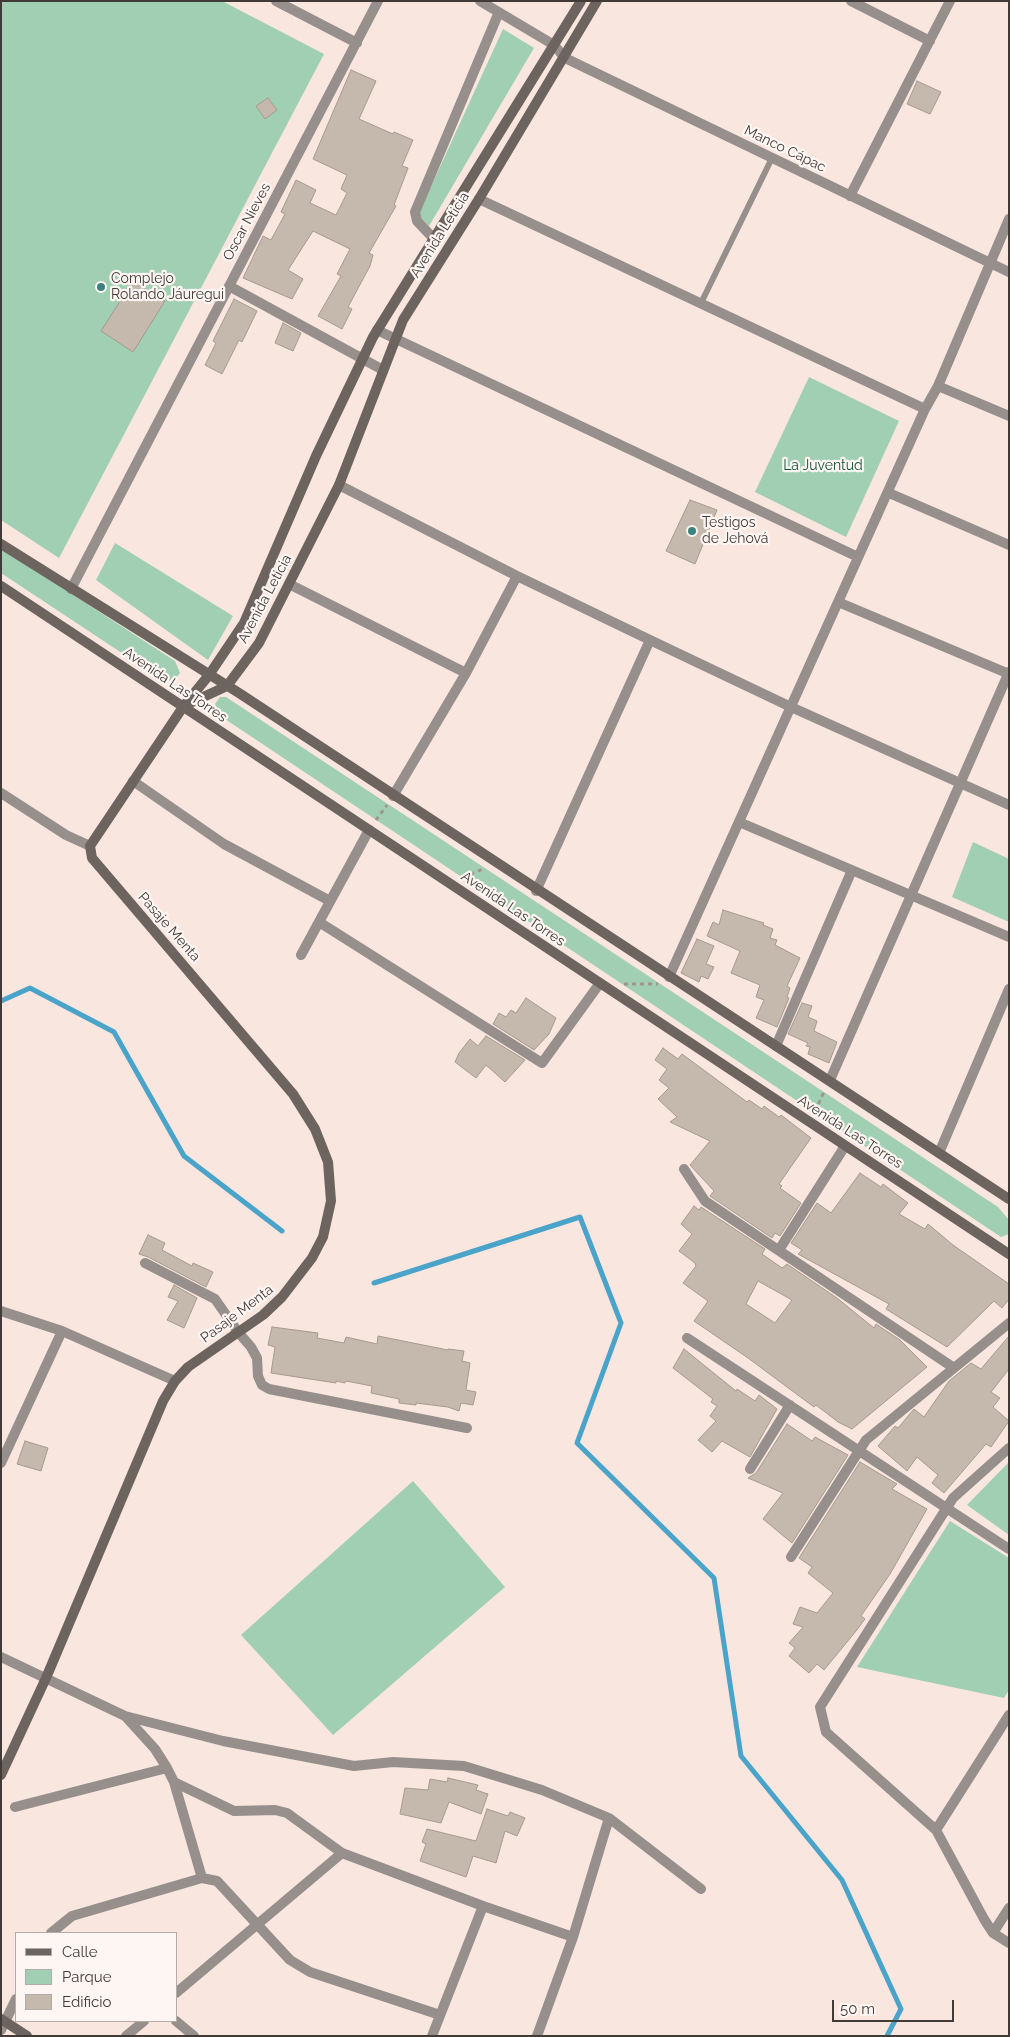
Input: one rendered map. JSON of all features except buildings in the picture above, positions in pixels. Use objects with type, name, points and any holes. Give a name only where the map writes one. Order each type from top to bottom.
[{"type":"street","points":[[276,1],[357,42]]},
{"type":"street","name":"Oscar Nieves","points":[[71,589],[378,1]]},
{"type":"street","name":"Manco Cápac","points":[[480,1],[554,45],[565,58],[988,264],[1009,272]]},
{"type":"street","name":"Avenida Leticia","points":[[183,707],[209,675],[244,622],[316,456],[377,330],[581,1]]},
{"type":"street","name":"Avenida Leticia","points":[[183,707],[227,686],[260,643],[339,485],[403,320],[565,58],[597,1]]},
{"type":"street","points":[[851,1],[930,40]]},
{"type":"street","points":[[850,196],[950,1]]},
{"type":"street","points":[[434,239],[417,221],[415,212],[499,12]]},
{"type":"street","points":[[479,199],[925,409]]},
{"type":"street","points":[[669,977],[858,557],[889,493],[925,409],[938,386],[988,264],[1009,219]]},
{"type":"street","points":[[229,286],[382,370]]},
{"type":"street","points":[[377,330],[858,557]]},
{"type":"street","points":[[938,386],[1009,416]]},
{"type":"street","points":[[339,485],[517,576],[650,640],[791,707],[1009,805]]},
{"type":"street","points":[[889,493],[1009,545]]},
{"type":"street","name":"Avenida Las Torres","points":[[1,544],[227,686],[536,891],[830,1080],[1009,1199]]},
{"type":"street","points":[[393,796],[466,673],[517,576]]},
{"type":"street","points":[[289,584],[466,673]]},
{"type":"street","name":"Avenida Las Torres","points":[[1,586],[1009,1254]]},
{"type":"street","points":[[830,1080],[1008,673],[838,602]]},
{"type":"street","points":[[536,891],[650,640]]},
{"type":"street","points":[[1,793],[66,835],[90,846],[183,707]]},
{"type":"street","points":[[133,781],[224,844],[330,901]]},
{"type":"street","points":[[739,822],[1009,937]]},
{"type":"street","points":[[301,955],[369,830]]},
{"type":"street","name":"Pasaje Menta","points":[[1,1775],[46,1678],[163,1401],[175,1381],[188,1367],[263,1315],[282,1297],[312,1258],[322,1237],[331,1201],[328,1162],[315,1129],[294,1094],[92,858],[90,846]]},
{"type":"street","points":[[776,1046],[852,870]]},
{"type":"street","points":[[319,922],[542,1063],[600,983]]},
{"type":"street","points":[[939,1153],[1009,989]]},
{"type":"street","points":[[779,1250],[845,1146]]},
{"type":"street","points":[[684,1169],[706,1201],[954,1368]]},
{"type":"street","points":[[145,1263],[215,1299],[238,1332],[252,1347],[257,1358],[258,1376],[262,1384],[269,1389],[468,1428]]},
{"type":"street","points":[[1,1311],[62,1331],[175,1381]]},
{"type":"street","points":[[791,1557],[866,1440],[1009,1323]]},
{"type":"street","points":[[1,1463],[62,1331]]},
{"type":"street","points":[[687,1338],[1009,1549]]},
{"type":"street","points":[[750,1468],[790,1405]]},
{"type":"street","points":[[1009,1448],[953,1498],[820,1707],[826,1732],[936,1830],[993,1933],[1009,1943]]},
{"type":"street","points":[[1,1657],[126,1716],[223,1741],[354,1766],[393,1762],[464,1766],[542,1790],[609,1818],[701,1889]]},
{"type":"street","points":[[936,1830],[1009,1715]]},
{"type":"street","points":[[126,1716],[155,1749],[174,1782],[202,1878]]},
{"type":"street","points":[[15,1807],[167,1768]]},
{"type":"street","points":[[174,1782],[234,1811],[275,1810],[287,1813],[342,1853],[483,1906],[573,1937]]},
{"type":"street","points":[[537,2036],[573,1937],[609,1818]]},
{"type":"street","points":[[178,1991],[342,1853]]},
{"type":"street","points":[[52,1932],[72,1916],[202,1878],[217,1881],[290,1960],[310,1972],[440,2015]]},
{"type":"street","points":[[432,2036],[483,1906]]},
{"type":"street","points":[[993,1933],[1009,1908]]},
{"type":"street","points":[[15,2001],[3,2023],[27,2036]]},
{"type":"street","points":[[126,2036],[143,2022]]},
{"type":"street","points":[[177,2022],[194,2036]]},
{"type":"lane","points":[[701,303],[772,158]]},
{"type":"path","points":[[369,830],[393,796]]},
{"type":"path","points":[[449,883],[495,864]]},
{"type":"path","points":[[610,990],[614,984],[655,985],[669,977]]},
{"type":"path","points":[[810,1122],[830,1080]]},
{"type":"green space","name":"Complejo Rolando Jáuregui","points":[[1,1],[222,1],[324,54],[59,558],[1,520]]},
{"type":"green space","points":[[503,29],[534,48],[429,226],[418,215]]},
{"type":"green space","name":"La Juventud","points":[[809,377],[899,421],[846,537],[755,492]]},
{"type":"green space","points":[[115,543],[233,616],[208,660],[96,580]]},
{"type":"green space","points":[[1,548],[175,661],[180,673],[176,678],[169,681],[161,679],[1,573]]},
{"type":"green space","points":[[220,697],[226,697],[998,1207],[1009,1220],[1009,1234],[1001,1237],[219,715],[215,704]]},
{"type":"green space","points":[[973,842],[1009,859],[1009,922],[952,897]]},
{"type":"green space","points":[[1009,1462],[1009,1535],[967,1505]]},
{"type":"green space","points":[[413,1481],[505,1587],[333,1735],[241,1635]]},
{"type":"green space","points":[[950,1521],[1009,1558],[1009,1690],[1004,1698],[857,1667]]},
{"type":"waterway","points":[[1,1001],[30,988],[114,1032],[184,1156],[282,1231]]},
{"type":"waterway","points":[[374,1283],[580,1217],[621,1323],[577,1443],[714,1578],[741,1756],[842,1880],[901,2009],[887,2036]]},
{"type":"place","name":"Complejo Rolando Jáuregui","points":[[101,287]]},
{"type":"place","name":"Testigos de Jehová","points":[[692,531]]}]
